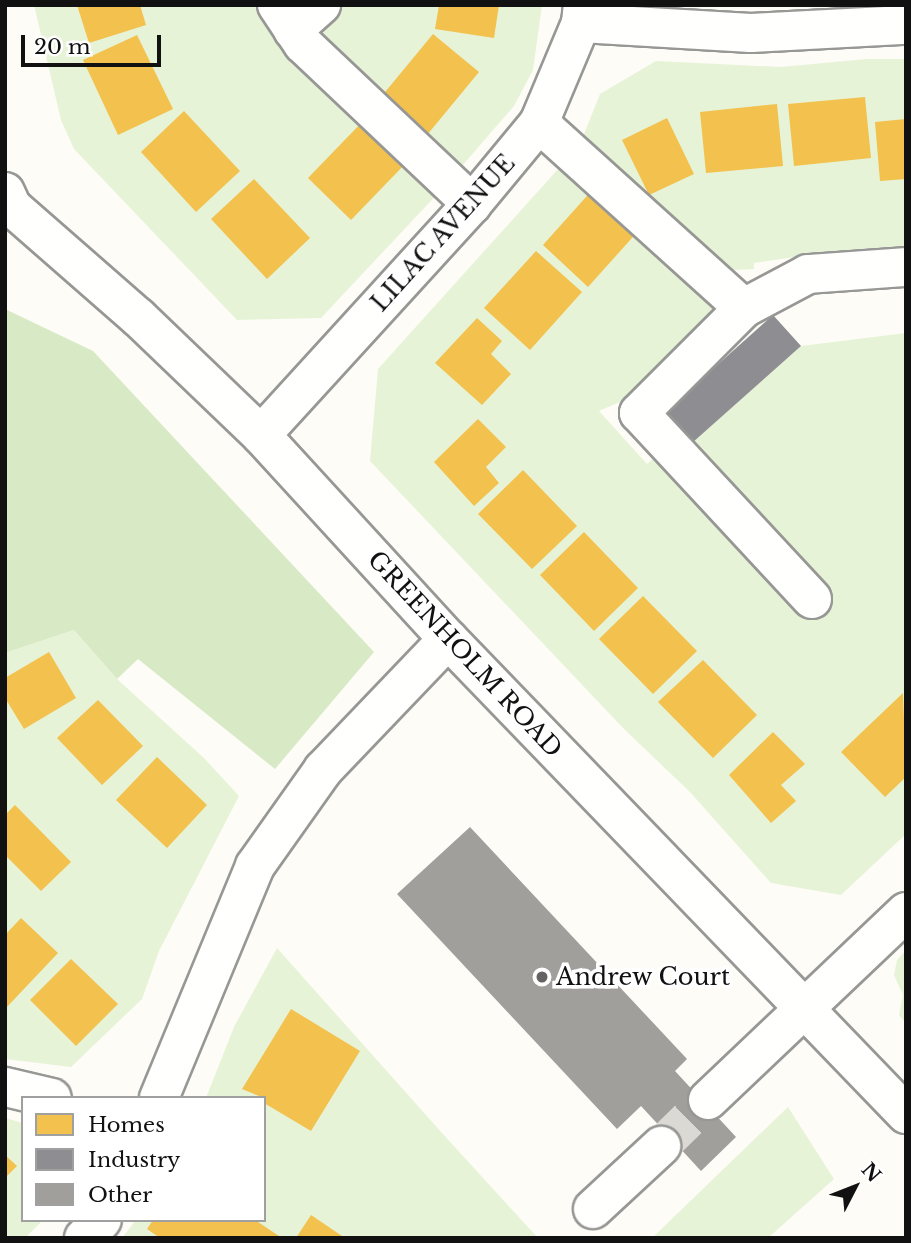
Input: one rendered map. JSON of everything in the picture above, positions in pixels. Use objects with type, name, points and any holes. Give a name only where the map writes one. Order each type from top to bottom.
[{"type":"street","points":[[297,13],[303,44],[472,204]]},
{"type":"street","points":[[582,14],[906,25]]},
{"type":"street","name":"LILAC AVENUE","points":[[261,435],[472,204],[539,123],[582,14]]},
{"type":"street","points":[[539,123],[744,308]]},
{"type":"street","name":"GREENHOLM ROAD","points":[[8,202],[139,318],[261,435],[448,639],[906,1114]]},
{"type":"street","points":[[812,599],[639,413],[744,308],[808,274],[906,267]]},
{"type":"street","points":[[160,1096],[255,866],[323,770],[448,639]]},
{"type":"street","points":[[708,1100],[906,912]]},
{"type":"street","points":[[5,1087],[43,1096]]},
{"type":"street","points":[[593,1209],[661,1146]]},
{"type":"street","points":[[85,1238],[100,1222]]},
{"type":"green space","points":[[34,5],[256,5],[258,13],[268,11],[443,188],[321,318],[237,320],[74,149],[61,120]]},
{"type":"green space","points":[[333,5],[542,5],[533,70],[514,106],[455,174],[312,40]]},
{"type":"green space","points":[[866,59],[906,59],[906,247],[795,257],[754,263],[754,269],[714,271],[580,144],[600,94],[656,61],[781,67]]},
{"type":"green space","points":[[568,158],[724,302],[627,399],[599,411],[647,464],[655,457],[809,617],[832,595],[692,443],[801,346],[906,333],[906,834],[841,895],[771,883],[690,792],[624,729],[370,461],[378,369]]},
{"type":"green space","points":[[5,309],[93,351],[374,652],[275,769],[138,659],[117,679],[74,630],[5,653]]},
{"type":"green space","points":[[74,630],[117,679],[204,758],[239,796],[159,951],[142,999],[71,1067],[5,1059],[5,653]]},
{"type":"green space","points":[[277,948],[538,1238],[122,1238],[134,1222],[266,1222],[266,1096],[207,1096],[234,1027]]},
{"type":"green space","points":[[906,950],[906,1023],[899,1015],[903,995],[894,975],[897,960]]},
{"type":"green space","points":[[788,1107],[834,1179],[768,1238],[652,1238]]},
{"type":"green space","points":[[5,1118],[21,1122],[21,1222],[41,1222],[25,1238],[5,1238]]},
{"type":"building: Homes","points":[[77,5],[140,5],[146,25],[89,43]]},
{"type":"building: Homes","points":[[439,5],[499,5],[494,38],[435,29]]},
{"type":"building: Homes","points":[[433,34],[479,72],[427,135],[381,97]]},
{"type":"building: Homes","points":[[137,35],[173,109],[118,135],[83,60]]},
{"type":"building: Homes","points":[[865,97],[871,158],[794,166],[788,104]]},
{"type":"building: Homes","points":[[777,104],[783,166],[706,173],[700,112]]},
{"type":"building: Homes","points":[[184,111],[240,171],[196,212],[141,152]]},
{"type":"building: Homes","points":[[667,118],[694,174],[649,195],[622,140]]},
{"type":"building: Homes","points":[[365,119],[408,161],[351,220],[308,178]]},
{"type":"building: Homes","points":[[906,119],[906,179],[880,181],[875,122]]},
{"type":"building: Homes","points":[[254,179],[310,238],[267,279],[211,219]]},
{"type":"building: Homes","points":[[594,188],[640,229],[588,287],[543,245]]},
{"type":"building: Homes","points":[[536,251],[582,292],[530,350],[484,308]]},
{"type":"building: Homes","points":[[477,318],[502,341],[491,354],[511,374],[482,405],[435,363]]},
{"type":"building: Homes","points":[[478,419],[506,447],[486,467],[499,483],[474,506],[434,462]]},
{"type":"building: Homes","points":[[523,470],[577,526],[532,569],[478,514]]},
{"type":"building: Homes","points":[[584,532],[638,588],[594,631],[540,575]]},
{"type":"building: Homes","points":[[643,596],[697,651],[653,694],[599,639]]},
{"type":"building: Homes","points":[[49,652],[76,698],[24,729],[5,698],[5,678]]},
{"type":"building: Homes","points":[[703,660],[757,715],[713,758],[658,702]]},
{"type":"building: Homes","points":[[903,693],[906,777],[885,797],[841,752]]},
{"type":"building: Homes","points":[[98,700],[143,746],[102,785],[57,738]]},
{"type":"building: Homes","points":[[773,732],[805,764],[781,785],[796,801],[771,823],[729,775]]},
{"type":"building: Homes","points":[[157,757],[207,805],[167,848],[116,800]]},
{"type":"building: Homes","points":[[15,805],[71,862],[41,891],[5,855],[5,815]]},
{"type":"building: Homes","points":[[21,918],[58,953],[5,1009],[5,935]]},
{"type":"building: Homes","points":[[71,959],[118,1004],[76,1046],[30,1000]]},
{"type":"building: Homes","points":[[291,1009],[360,1051],[311,1131],[266,1104],[266,1096],[242,1089]]},
{"type":"building: Homes","points":[[5,1155],[17,1166],[5,1178]]},
{"type":"building: Homes","points":[[311,1215],[345,1238],[296,1238]]},
{"type":"building: Homes","points":[[152,1222],[258,1222],[282,1238],[160,1238],[147,1229]]},
{"type":"building: Industry","points":[[773,315],[801,346],[692,443],[666,411]]},
{"type":"building: Other","name":"Andrew Court","points":[[470,827],[687,1059],[675,1071],[736,1137],[701,1171],[641,1106],[617,1129],[397,894]]},
{"type":"tunnel","points":[[661,1146],[708,1100]]},
{"type":"place","name":"Andrew Court","points":[[542,977]]}]
